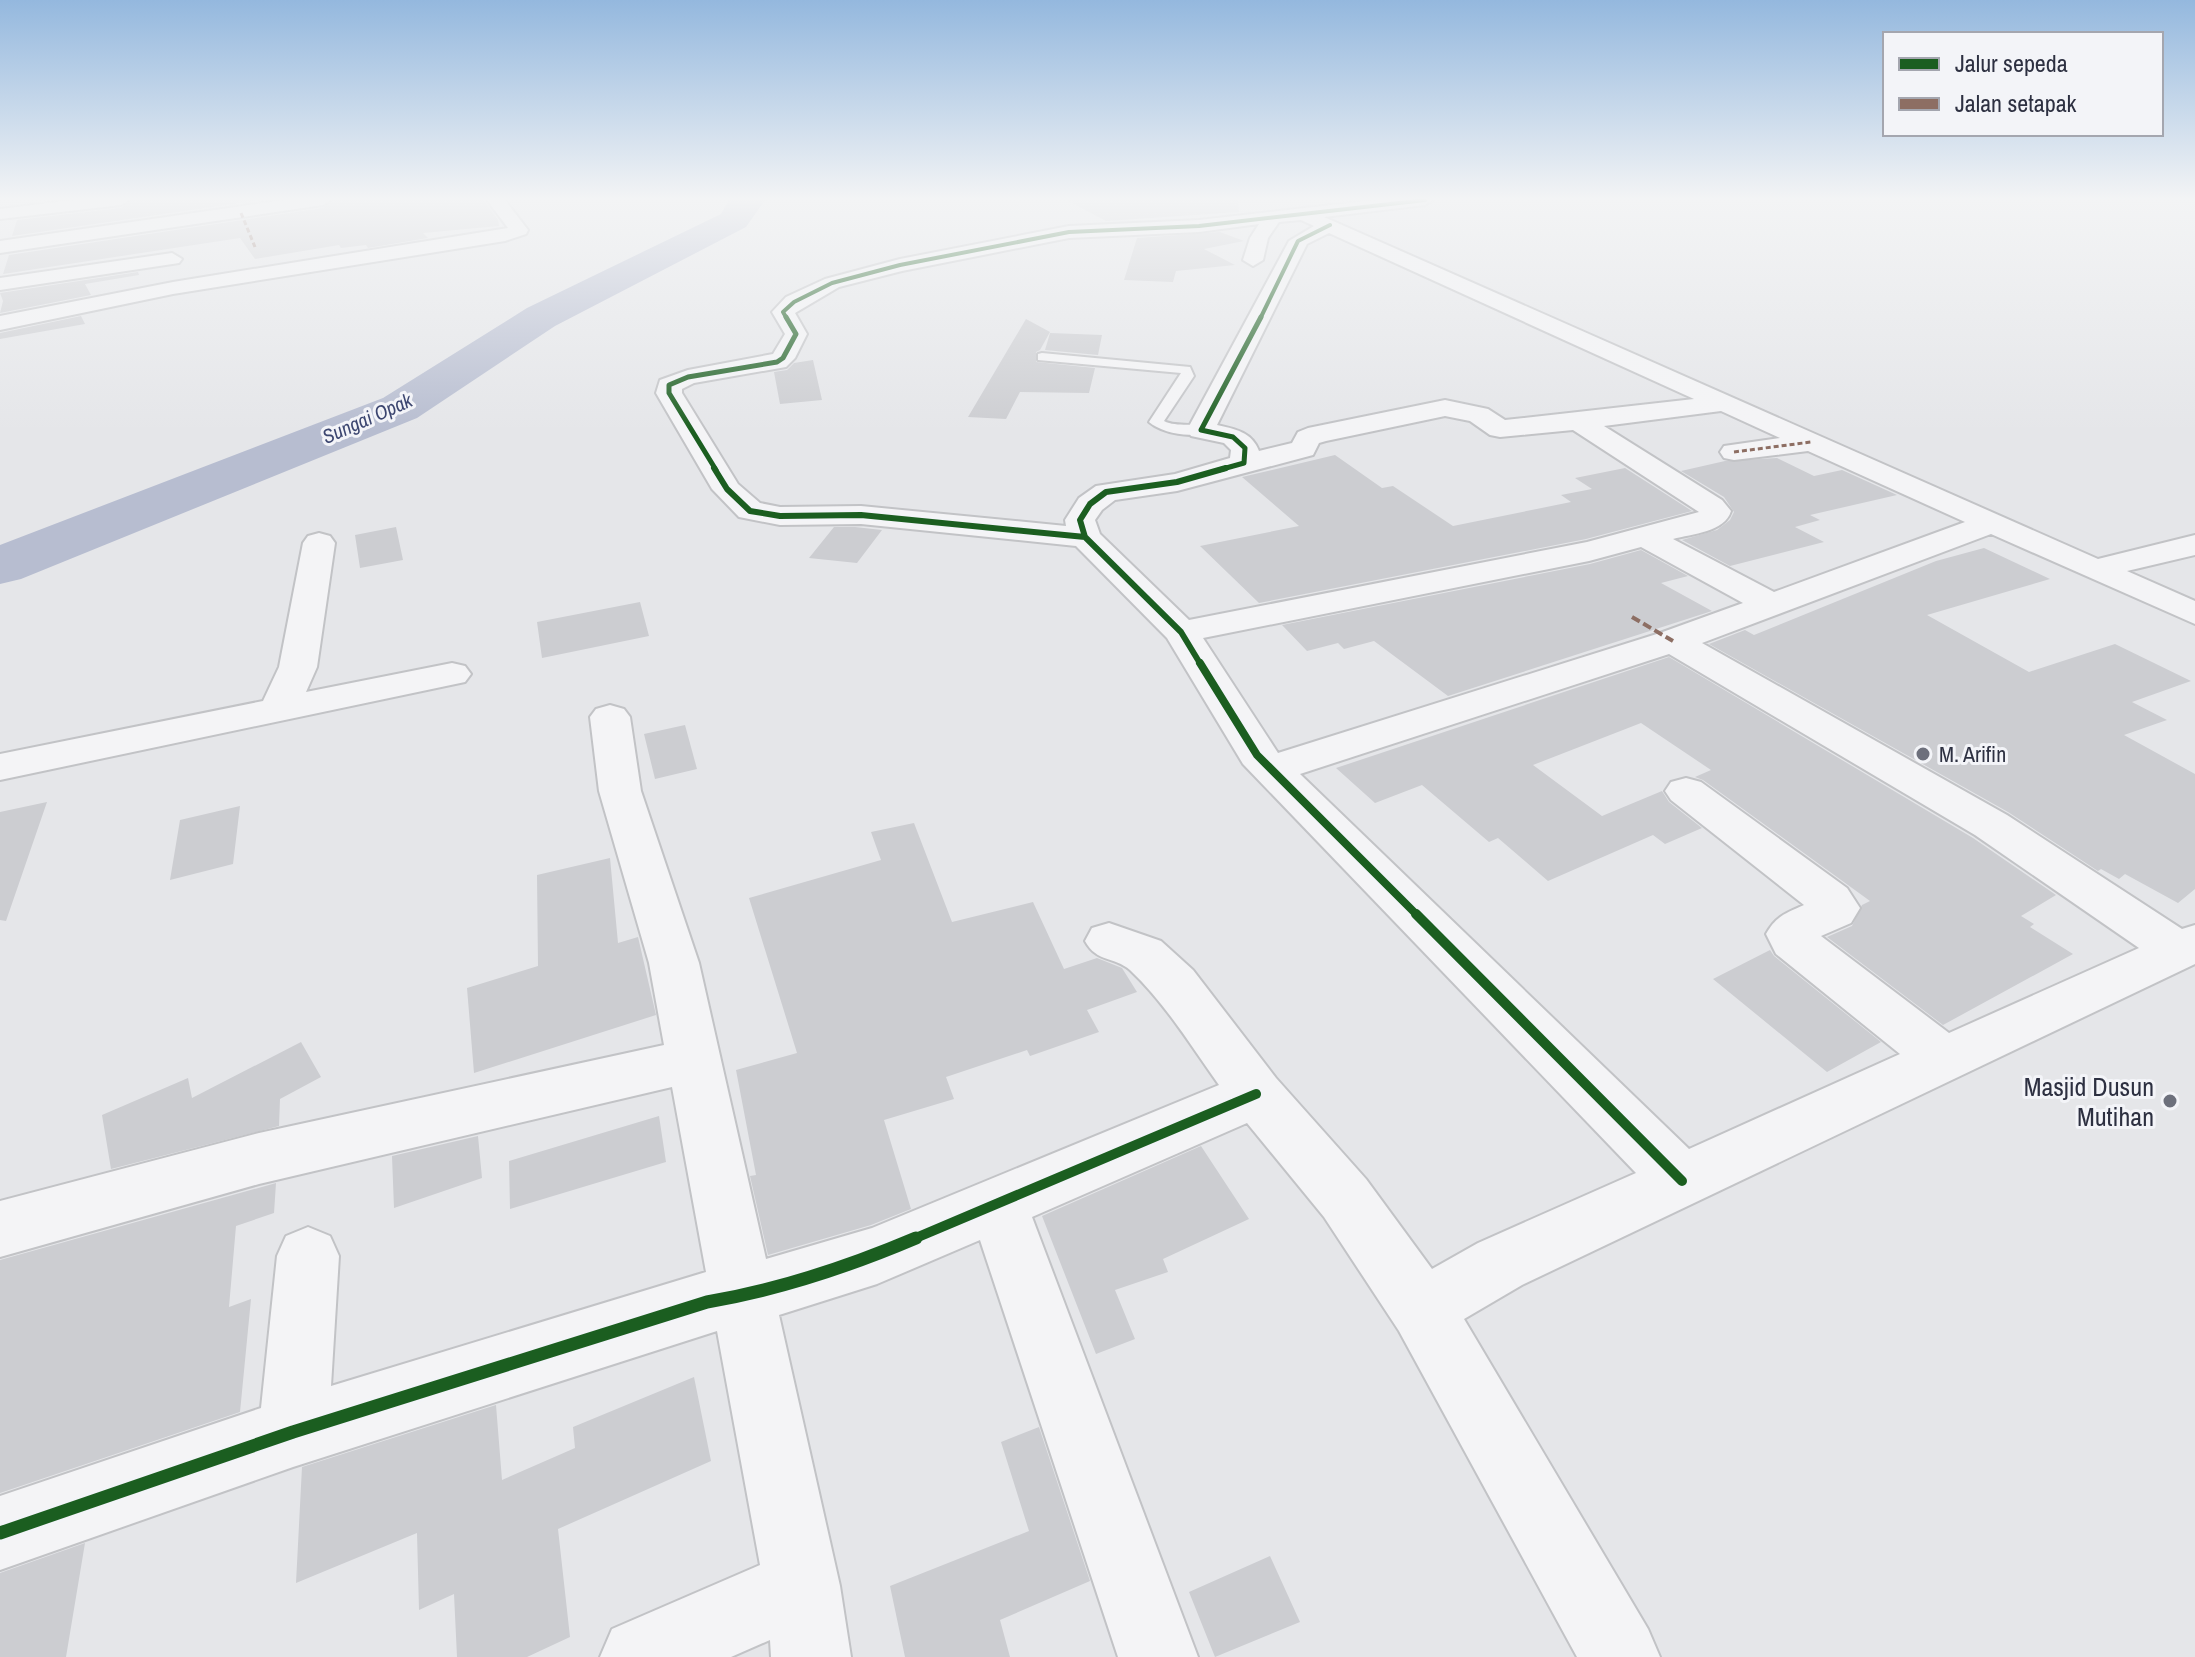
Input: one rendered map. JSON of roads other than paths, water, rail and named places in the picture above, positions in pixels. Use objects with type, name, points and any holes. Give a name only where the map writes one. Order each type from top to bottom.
[{"type":"street","points":[[0,284],[45,277]]},
{"type":"street","points":[[0,323],[143,293],[241,277]]},
{"type":"street","points":[[852,277],[811,292],[783,312],[796,334],[783,358],[777,362],[688,377],[669,385],[669,393],[727,489],[750,511],[780,516],[861,515],[1085,537]]},
{"type":"street","points":[[1244,463],[1245,448],[1233,437],[1201,430],[1282,277]]},
{"type":"street","points":[[1453,277],[2195,614]]},
{"type":"street","points":[[1682,1181],[1257,755],[1181,632],[1085,537],[1080,520],[1096,497],[1106,492],[1177,482],[1303,449],[1308,438],[1318,434],[1445,408],[1479,415],[1500,429],[1725,403]]},
{"type":"street","points":[[1181,632],[1589,551],[1715,516],[1716,511],[1578,421]]},
{"type":"street","points":[[1734,452],[1811,442]]},
{"type":"street","points":[[1271,769],[1673,641],[1992,523]]},
{"type":"street","points":[[1642,535],[1772,605]]},
{"type":"street","points":[[279,709],[298,667],[319,543]]},
{"type":"street","points":[[2096,569],[2195,545]]},
{"type":"street","points":[[1673,641],[1991,825],[2187,947]]},
{"type":"street","points":[[0,767],[452,674]]},
{"type":"street","points":[[610,717],[620,791],[674,963],[696,1060],[807,1621],[640,1657]]},
{"type":"street","points":[[1686,791],[1830,900],[1836,908],[1834,911],[1793,929],[1790,934],[1793,941],[1944,1059]]},
{"type":"street","points":[[1109,941],[1144,954],[1175,984],[1256,1094],[1345,1198],[1422,1309],[1620,1657]]},
{"type":"street","points":[[1422,1309],[1500,1264],[2187,947]]},
{"type":"street","points":[[0,1229],[119,1192],[253,1158],[696,1060]]},
{"type":"street","points":[[0,1533],[293,1432],[707,1302],[744,1296],[877,1255],[1256,1094]]},
{"type":"street","points":[[998,1205],[1158,1657]]},
{"type":"street","points":[[293,1432],[308,1256]]},
{"type":"lane","points":[[1042,357],[1186,370],[1188,376],[1156,422],[1167,428],[1201,430]]},
{"type":"waterway","name":"Sungai Opak","points":[[0,566],[400,408],[541,317],[620,277]]},
{"type":"place","name":"M. Arifin","points":[[1923,754]]},
{"type":"place","name":"Masjid Dusun Mutihan","points":[[2170,1101]]}]
